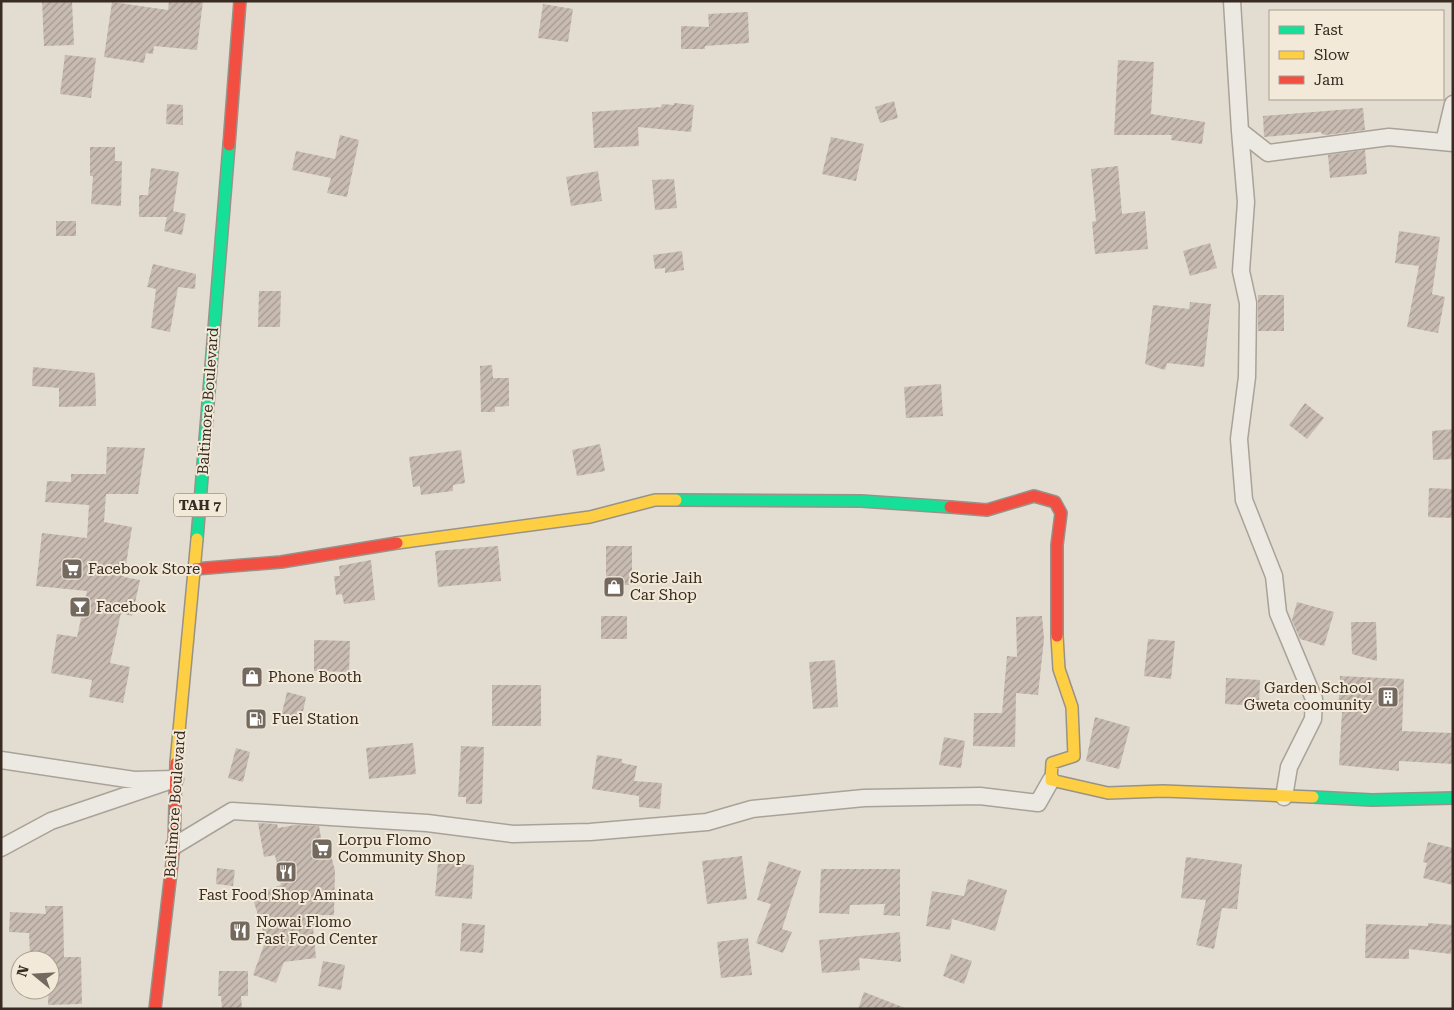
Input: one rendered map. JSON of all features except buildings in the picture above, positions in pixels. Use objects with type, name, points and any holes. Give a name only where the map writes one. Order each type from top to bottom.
[{"type":"main road","name":"Baltimore Boulevard","points":[[155,1009],[174,846],[175,779],[195,569],[240,1]]},
{"type":"main road","points":[[195,569],[281,562],[378,545],[590,517],[655,500],[860,501],[987,510],[1034,496],[1056,502],[1061,513],[1057,545],[1056,612],[1059,669],[1072,707],[1074,756],[1052,763],[1051,780],[1108,793],[1163,791],[1372,800],[1453,798]]},
{"type":"street","points":[[1232,1],[1246,202],[1242,271],[1248,303],[1246,377],[1239,439],[1244,500],[1274,576],[1278,613],[1314,699],[1313,719],[1289,766],[1284,797]]},
{"type":"street","points":[[1240,131],[1268,153],[1389,137],[1448,142],[1453,104]]},
{"type":"street","points":[[1,760],[134,780],[175,779]]},
{"type":"street","points":[[1,848],[51,821],[175,779]]},
{"type":"street","points":[[174,846],[232,811],[427,823],[513,834],[590,832],[707,822],[752,809],[864,798],[980,796],[1038,803],[1051,780]]},
{"type":"traffic: fast","points":[[197,539],[229,145]]},
{"type":"traffic: fast","points":[[676,500],[861,501],[950,507]]},
{"type":"traffic: fast","points":[[1313,797],[1372,800],[1453,798]]},
{"type":"traffic: slow","points":[[397,543],[590,517],[655,500],[676,500]]},
{"type":"traffic: slow","points":[[176,763],[197,539]]},
{"type":"traffic: slow","points":[[1057,636],[1059,669],[1072,707],[1074,756],[1052,763],[1051,780],[1108,793],[1163,791],[1313,797]]},
{"type":"traffic: jam","points":[[229,145],[240,1]]},
{"type":"traffic: jam","points":[[950,507],[987,510],[1034,496],[1055,502],[1061,513],[1057,545],[1057,636]]},
{"type":"traffic: jam","points":[[195,569],[281,562],[397,543]]},
{"type":"traffic: jam","points":[[155,1009],[174,846],[176,763]]},
{"type":"place","name":"Facebook Store","points":[[72,569]]},
{"type":"place","name":"Sorie Jaih Car Shop","points":[[614,587]]},
{"type":"place","name":"Facebook","points":[[80,607]]},
{"type":"place","name":"Phone Booth","points":[[252,677]]},
{"type":"place","name":"Garden School Gweta coomunity","points":[[1388,697]]},
{"type":"place","name":"Fuel Station","points":[[256,719]]},
{"type":"place","name":"Lorpu Flomo Community Shop","points":[[322,849]]},
{"type":"place","name":"Fast Food Shop Aminata","points":[[286,872]]},
{"type":"place","name":"Nowai Flomo Fast Food Center","points":[[240,931]]}]
